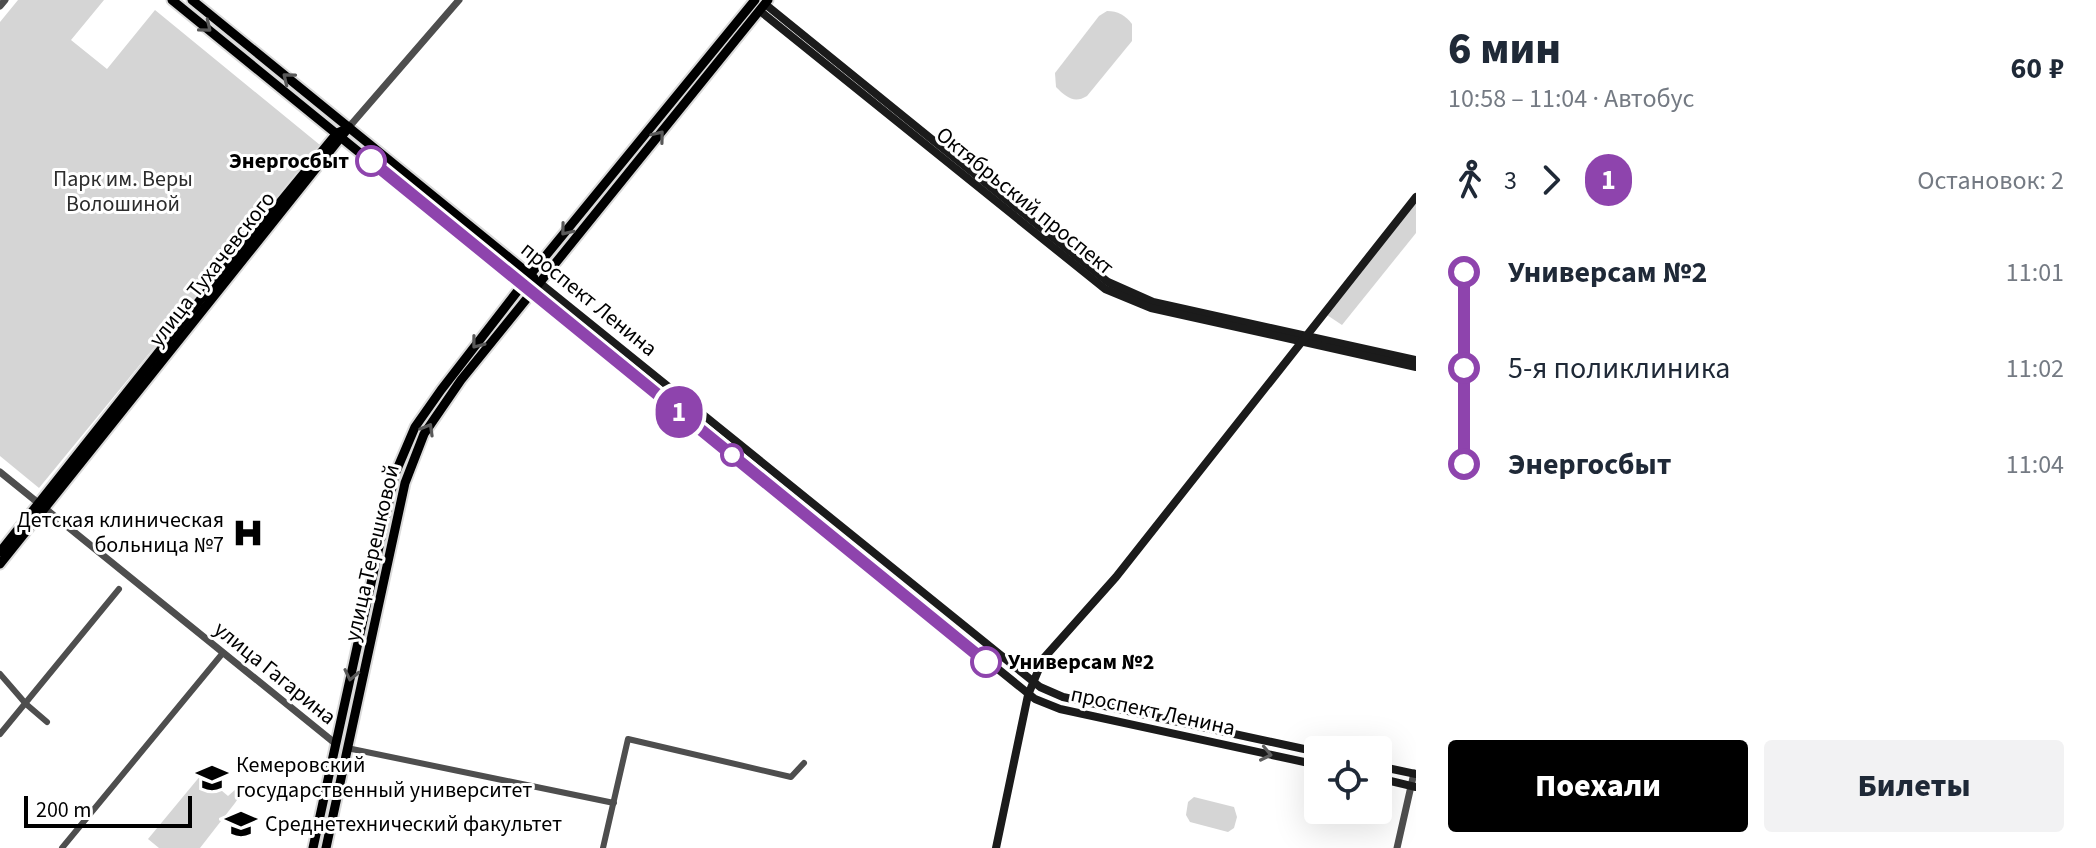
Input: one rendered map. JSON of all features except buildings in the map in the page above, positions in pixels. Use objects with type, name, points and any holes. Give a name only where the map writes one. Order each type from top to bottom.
[{"type":"main road","name":"проспект Ленина","points":[[172,0],[1028,695],[1060,709],[1304,762]]},
{"type":"main road","name":"проспект Ленина","points":[[192,0],[1032,682],[1056,695],[1304,749]]},
{"type":"main road","name":"улица Терешковой","points":[[313,848],[392,489],[403,452],[415,427],[530,275],[758,3]]},
{"type":"main road","name":"улица Терешковой","points":[[326,848],[413,457],[437,413],[758,3]]},
{"type":"main road","name":"Октябрьский проспект","points":[[758,3],[1108,282],[1153,302],[1416,367]]},
{"type":"main road","name":"улица Тухачевского","points":[[0,564],[204,295],[349,127]]},
{"type":"main road","points":[[996,848],[1028,695],[1039,665],[1116,577],[1416,197]]},
{"type":"main road","name":"Октябрьский проспект","points":[[1304,339],[1416,360]]},
{"type":"main road","points":[[689,420],[696,417],[716,425]]},
{"type":"main road","name":"улица Тухачевского","points":[[0,552],[42,506]]},
{"type":"main road","name":"улица Гагарина","points":[[336,744],[347,748]]},
{"type":"main road","points":[[1392,769],[1415,774]]},
{"type":"main road","points":[[1392,781],[1413,786]]},
{"type":"street","points":[[0,6],[5,0]]},
{"type":"street","points":[[349,127],[459,0]]},
{"type":"street","name":"улица Гагарина","points":[[0,472],[336,744]]},
{"type":"street","points":[[0,734],[119,589]]},
{"type":"street","points":[[62,848],[222,654]]},
{"type":"street","points":[[0,674],[26,704],[47,722]]},
{"type":"street","points":[[603,848],[628,739],[791,777],[804,763]]},
{"type":"street","name":"улица Гагарина","points":[[347,748],[614,803]]},
{"type":"street","points":[[1397,848],[1415,774]]},
{"type":"green space","name":"Парк им. Веры Волошиной","points":[[18,0],[104,0],[71,40],[107,69],[155,10],[320,145],[39,488],[0,456],[0,22]]},
{"type":"green space","points":[[1107,11],[1121,14],[1132,24],[1132,41],[1087,96],[1070,98],[1056,87],[1055,73],[1099,16]]},
{"type":"green space","points":[[1416,201],[1416,233],[1342,325],[1327,315]]},
{"type":"green space","points":[[215,772],[209,780],[228,796],[236,789],[239,797],[200,848],[159,848],[148,839],[201,775]]},
{"type":"green space","points":[[1194,797],[1234,807],[1237,817],[1234,828],[1228,832],[1190,822],[1186,815],[1188,802]]},
{"type":"bus line","name":"1","points":[[371,161],[986,662]]},
{"type":"place","name":"Энергосбыт","points":[[371,161]]},
{"type":"place","name":"Детская клиническая больница №7","points":[[248,533]]},
{"type":"place","name":"Универсам №2","points":[[986,662]]},
{"type":"place","name":"Кемеровский государственный университет","points":[[212,778]]},
{"type":"place","name":"Среднетехнический факультет","points":[[241,824]]}]
